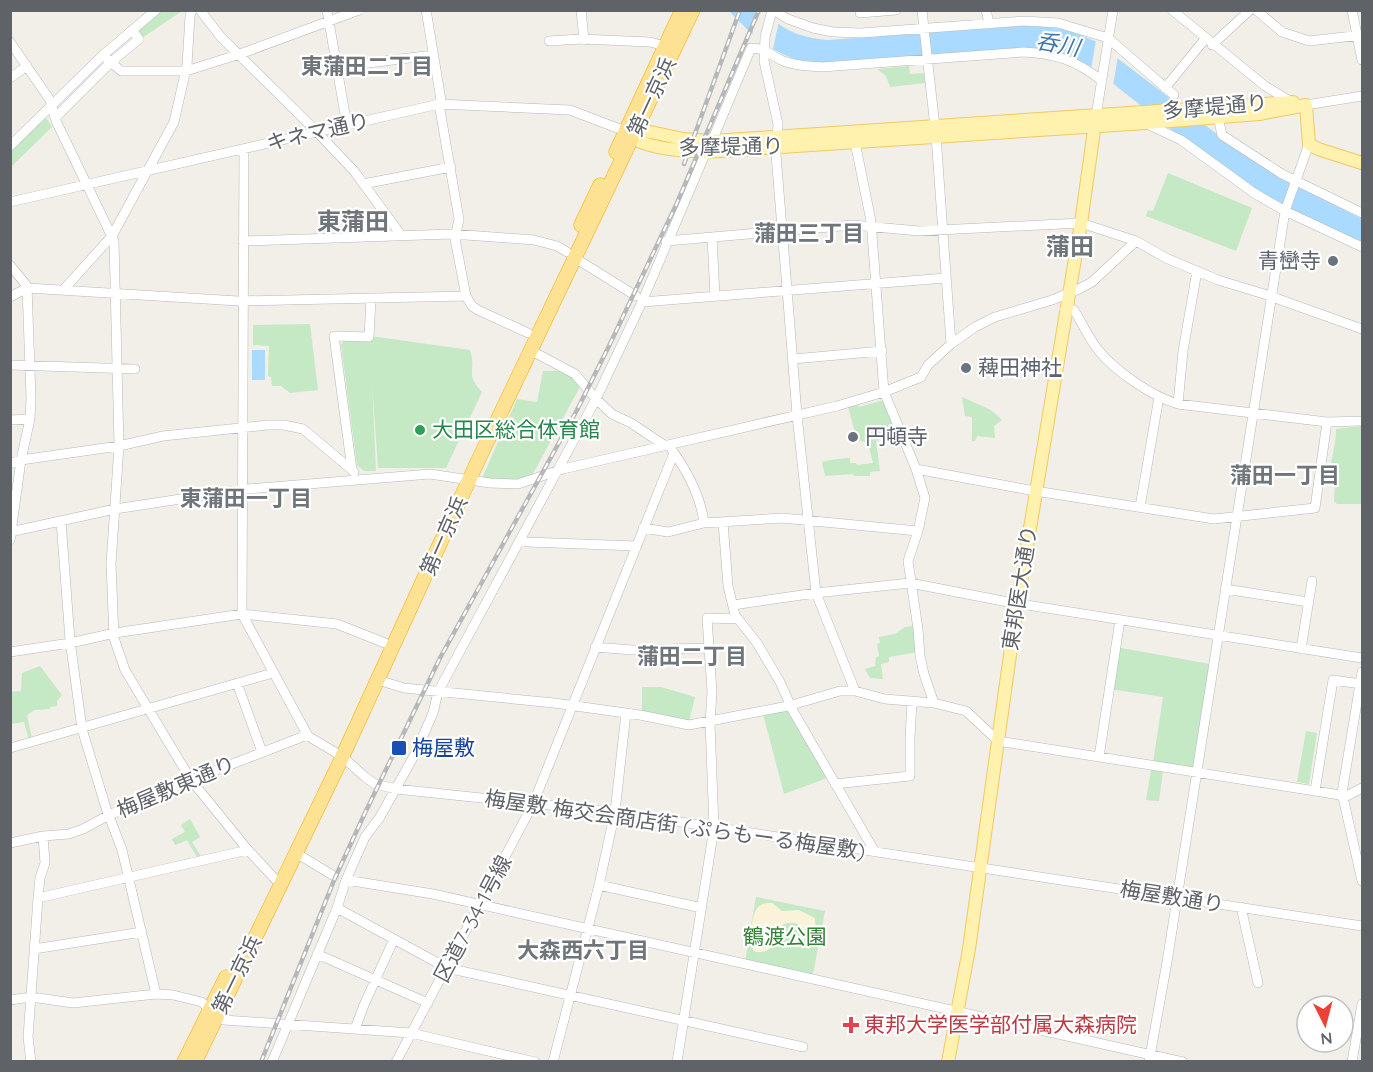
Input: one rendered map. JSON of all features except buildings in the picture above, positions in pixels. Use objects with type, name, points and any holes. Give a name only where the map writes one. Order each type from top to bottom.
[{"type":"highway","name":"第一京浜","points":[[632,133],[665,46],[682,10]]},
{"type":"highway","name":"第一京浜","points":[[195,1062],[213,1013],[275,879],[378,680],[528,333],[571,255],[693,10]]},
{"type":"highway","name":"第一京浜","points":[[184,1062],[213,1013],[296,853],[385,643],[530,350],[571,255]]},
{"type":"main road","name":"多摩堤通り","points":[[632,133],[683,139],[709,146],[1148,118],[1190,109],[1290,101],[1306,105]]},
{"type":"main road","name":"多摩堤通り","points":[[1148,118],[1161,122],[1275,111],[1306,105]]},
{"type":"main road","points":[[1306,105],[1309,144],[1362,163]]},
{"type":"main road","name":"東邦医大通り","points":[[948,1062],[981,868],[1017,604],[1096,121]]},
{"type":"main road","name":"多摩堤通り","points":[[777,142],[855,142],[935,131]]},
{"type":"street","points":[[10,146],[103,55],[156,10]]},
{"type":"street","points":[[64,290],[112,236],[174,122],[186,71],[192,10]]},
{"type":"street","points":[[200,10],[220,36],[317,132],[363,184],[401,235]]},
{"type":"street","points":[[327,10],[347,126]]},
{"type":"street","points":[[103,55],[121,71],[186,71],[329,23],[359,10]]},
{"type":"street","points":[[426,10],[441,100],[439,104],[459,219],[458,232],[455,234],[466,296],[472,306],[478,310],[528,333]]},
{"type":"street","points":[[581,10],[584,40]]},
{"type":"street","points":[[861,33],[860,12],[896,10]]},
{"type":"street","points":[[922,10],[935,131],[951,345]]},
{"type":"street","points":[[986,10],[989,23]]},
{"type":"street","points":[[1016,22],[1017,10]]},
{"type":"street","points":[[1096,121],[1113,10]]},
{"type":"street","points":[[1172,10],[1265,86],[1290,101]]},
{"type":"street","points":[[1165,88],[1209,42],[1250,10]]},
{"type":"street","points":[[1256,10],[1282,32],[1310,40],[1360,36]]},
{"type":"street","points":[[1352,10],[1360,36],[1362,60]]},
{"type":"street","points":[[855,691],[816,593],[797,415],[782,231],[778,124],[764,61],[764,47],[772,12],[821,30],[861,33],[924,30],[989,23],[1041,21],[1058,23],[1108,38],[1174,95]]},
{"type":"street","points":[[55,118],[110,63],[139,39],[132,30]]},
{"type":"street","points":[[549,41],[650,42],[665,46]]},
{"type":"street","points":[[10,42],[50,100],[55,118],[114,241],[119,446],[111,573],[116,633],[114,638],[125,670],[191,780],[248,850],[275,879]]},
{"type":"street","points":[[272,1062],[365,837],[396,789],[428,725],[438,693],[596,399],[751,48],[764,47],[780,60],[822,67],[1024,52],[1038,53],[1078,63],[1102,80]]},
{"type":"street","points":[[336,67],[433,55]]},
{"type":"street","points":[[10,78],[27,66]]},
{"type":"street","points":[[1306,105],[1362,96]]},
{"type":"street","name":"キネマ通り","points":[[10,201],[439,104],[570,110],[632,133]]},
{"type":"street","points":[[1218,117],[1222,135],[1256,159],[1297,183],[1362,213]]},
{"type":"street","points":[[1148,118],[1254,193],[1362,247]]},
{"type":"street","points":[[855,142],[872,225],[884,392],[926,498],[908,561],[920,656],[934,703]]},
{"type":"street","points":[[1150,1058],[1285,210],[1297,183],[1309,144]]},
{"type":"street","points":[[244,149],[242,614],[307,735],[339,754]]},
{"type":"street","points":[[363,184],[451,167]]},
{"type":"street","points":[[666,241],[872,225],[919,231],[1081,223],[1136,241],[1218,280],[1271,296],[1362,329]]},
{"type":"street","points":[[243,241],[455,234],[534,240],[557,246],[639,299],[716,296],[946,278]]},
{"type":"street","points":[[712,237],[716,296]]},
{"type":"street","points":[[10,265],[27,288],[32,398],[11,535],[115,509],[242,489],[430,474],[507,485],[530,481],[557,471],[669,448],[837,406],[884,392],[921,377],[928,365],[975,327],[995,316],[1053,300],[1092,282],[1136,241]]},
{"type":"street","points":[[1178,404],[1183,351],[1197,271]]},
{"type":"street","points":[[10,297],[27,288],[243,301],[466,296]]},
{"type":"street","points":[[352,470],[334,336],[369,337],[371,298]]},
{"type":"street","points":[[1065,309],[1074,310],[1104,356],[1159,397],[1178,404],[1327,422],[1362,421]]},
{"type":"street","points":[[530,350],[575,374],[612,414],[631,423],[669,448],[692,486],[704,523]]},
{"type":"street","points":[[793,359],[882,351]]},
{"type":"street","points":[[10,365],[135,369]]},
{"type":"street","points":[[1140,507],[1159,397]]},
{"type":"street","points":[[10,420],[30,419]]},
{"type":"street","points":[[916,469],[1035,491],[1214,519],[1315,508],[1327,422]]},
{"type":"street","points":[[10,463],[119,446],[163,436],[284,425],[303,429],[360,478]]},
{"type":"street","name":"区道7-34-1号線","points":[[396,1062],[481,906],[533,804],[643,528],[669,448]]},
{"type":"street","points":[[643,528],[668,532],[704,523],[782,518],[918,531]]},
{"type":"street","points":[[61,521],[70,643],[81,729],[130,877],[156,994]]},
{"type":"street","points":[[723,522],[728,586],[738,618],[757,643],[875,852]]},
{"type":"street","points":[[519,540],[636,546]]},
{"type":"street","points":[[1301,649],[1312,581]]},
{"type":"street","points":[[733,605],[910,583],[1017,604],[1362,658]]},
{"type":"street","points":[[1225,589],[1308,602]]},
{"type":"street","points":[[10,652],[242,614],[337,624],[385,643]]},
{"type":"street","points":[[677,1062],[714,828],[710,723],[712,692],[707,618],[738,618]]},
{"type":"street","points":[[1099,758],[1120,620]]},
{"type":"street","points":[[595,646],[632,650],[709,648]]},
{"type":"street","points":[[1362,672],[1343,788],[1343,798],[1362,881]]},
{"type":"street","points":[[10,748],[273,673]]},
{"type":"street","points":[[378,680],[404,688],[438,693],[554,703],[689,725],[710,723],[728,717],[792,705],[831,693],[855,691],[885,699],[934,703],[966,711],[998,741],[1340,795],[1343,798]]},
{"type":"street","points":[[1315,791],[1333,680],[1361,684]]},
{"type":"street","points":[[237,683],[262,752]]},
{"type":"street","points":[[835,784],[910,776],[912,701]]},
{"type":"street","points":[[553,1062],[599,885],[615,812],[626,713]]},
{"type":"street","name":"梅屋敷東通り","points":[[10,843],[73,833],[191,780],[307,735]]},
{"type":"street","name":"梅屋敷 梅交会商店街 (ぷらもーる梅屋敷)","points":[[339,754],[375,784],[396,789],[615,812],[981,868]]},
{"type":"street","points":[[1343,798],[1362,788]]},
{"type":"street","points":[[32,1062],[28,1037],[38,898],[40,878],[45,863],[43,836]]},
{"type":"street","points":[[38,898],[248,850]]},
{"type":"street","points":[[296,853],[334,876]]},
{"type":"street","name":"梅屋敷通り","points":[[981,868],[1362,926]]},
{"type":"street","points":[[346,880],[433,894],[957,1011],[1150,1058],[1183,1062]]},
{"type":"street","points":[[599,885],[702,908]]},
{"type":"street","points":[[1240,907],[1258,983]]},
{"type":"street","points":[[337,908],[447,968],[803,1047]]},
{"type":"street","points":[[34,949],[142,932]]},
{"type":"street","points":[[355,1029],[394,939]]},
{"type":"street","points":[[317,954],[428,1003]]},
{"type":"street","points":[[10,1000],[31,997],[73,1004],[156,994],[182,996],[202,1002],[224,1020],[411,1033],[535,1062]]},
{"type":"street","points":[[1352,1062],[1362,1004]]},
{"type":"green space","points":[[160,11],[182,11],[142,38],[136,32]]},
{"type":"green space","points":[[909,66],[910,74],[924,73],[925,83],[890,87],[886,76],[877,69]]},
{"type":"green space","points":[[45,116],[52,127],[11,167],[11,151]]},
{"type":"green space","points":[[1168,173],[1252,208],[1236,251],[1146,216],[1148,210],[1153,211]]},
{"type":"green space","points":[[310,324],[318,390],[290,393],[281,386],[272,386],[271,377],[268,376],[269,346],[253,345],[253,325]]},
{"type":"green space","name":"大田区総合体育館","points":[[370,336],[470,350],[472,376],[482,392],[446,468],[378,468],[372,382],[376,471],[364,471],[357,465],[341,344],[344,341],[370,342]]},
{"type":"green space","points":[[543,371],[562,371],[582,383],[530,479],[484,478],[517,399],[537,402]]},
{"type":"green space","points":[[962,397],[991,410],[1002,420],[994,426],[995,438],[977,436],[975,441],[972,441],[972,417],[965,416]]},
{"type":"green space","points":[[884,400],[900,433],[876,441],[880,471],[870,472],[870,476],[854,476],[853,474],[825,476],[822,462],[824,461],[850,458],[850,463],[857,465],[873,463],[868,443],[857,440],[848,406],[858,405],[859,407]]},
{"type":"green space","points":[[1362,426],[1362,504],[1337,504],[1334,501],[1335,478],[1329,475],[1336,429]]},
{"type":"green space","points":[[914,626],[918,652],[889,657],[889,662],[881,664],[883,679],[870,678],[865,669],[875,666],[876,657],[879,656],[877,644],[880,643],[879,637],[895,634],[905,627]]},
{"type":"green space","points":[[1116,647],[1210,664],[1194,766],[1191,768],[1153,763],[1163,697],[1110,689]]},
{"type":"green space","points":[[40,666],[62,695],[57,701],[57,706],[35,710],[27,715],[32,739],[29,740],[24,722],[11,724],[10,692],[21,691],[22,673]]},
{"type":"green space","points":[[642,687],[661,687],[695,697],[689,722],[642,712]]},
{"type":"green space","points":[[790,711],[827,778],[784,794],[763,714]]},
{"type":"green space","points":[[1306,731],[1317,733],[1309,784],[1297,782]]},
{"type":"green space","points":[[1151,770],[1163,771],[1159,801],[1146,800]]},
{"type":"green space","points":[[190,819],[200,837],[192,842],[202,858],[198,859],[187,840],[175,845],[172,839],[185,832],[181,825]]},
{"type":"green space","name":"鶴渡公園","points":[[756,897],[825,911],[813,974],[810,976],[745,961]]},
{"type":"sand","points":[[772,903],[782,911],[799,910],[815,918],[816,941],[808,944],[801,926],[790,923],[780,927],[775,945],[763,952],[754,951],[751,935],[754,916],[760,906]]},
{"type":"water","name":"呑川","points":[[729,11],[763,11],[792,32],[828,40],[1034,25],[1068,30],[1095,41],[1230,144],[1293,184],[1362,219],[1362,245],[1293,210],[1232,173],[1092,67],[1073,57],[1047,50],[810,63],[774,50],[747,29]]},
{"type":"water","points":[[252,350],[265,350],[265,380],[252,380]]},
{"type":"pier","points":[[755,11],[766,11],[779,22],[772,53],[752,39]]},
{"type":"pier","points":[[1096,40],[1118,56],[1113,86],[1091,70]]},
{"type":"railway","points":[[684,164],[740,10]]},
{"type":"railway","points":[[261,1062],[335,878],[364,815],[440,658],[577,410],[609,346],[677,203],[759,10]]},
{"type":"place","name":"青巒寺","points":[[1333,261]]},
{"type":"place","name":"薭田神社","points":[[966,368]]},
{"type":"place","name":"大田区総合体育館","points":[[420,430]]},
{"type":"place","name":"円頓寺","points":[[853,437]]},
{"type":"place","name":"梅屋敷","points":[[399,748]]},
{"type":"place","name":"東邦大学医学部付属大森病院","points":[[851,1025]]},
{"type":"district","name":"東蒲田二丁目","points":[[367,66]]},
{"type":"district","name":"東蒲田","points":[[353,222]]},
{"type":"district","name":"蒲田三丁目","points":[[809,233]]},
{"type":"district","name":"蒲田","points":[[1070,247]]},
{"type":"district","name":"蒲田一丁目","points":[[1285,475]]},
{"type":"district","name":"東蒲田一丁目","points":[[246,498]]},
{"type":"district","name":"蒲田二丁目","points":[[692,656]]},
{"type":"district","name":"大森西六丁目","points":[[583,950]]}]
